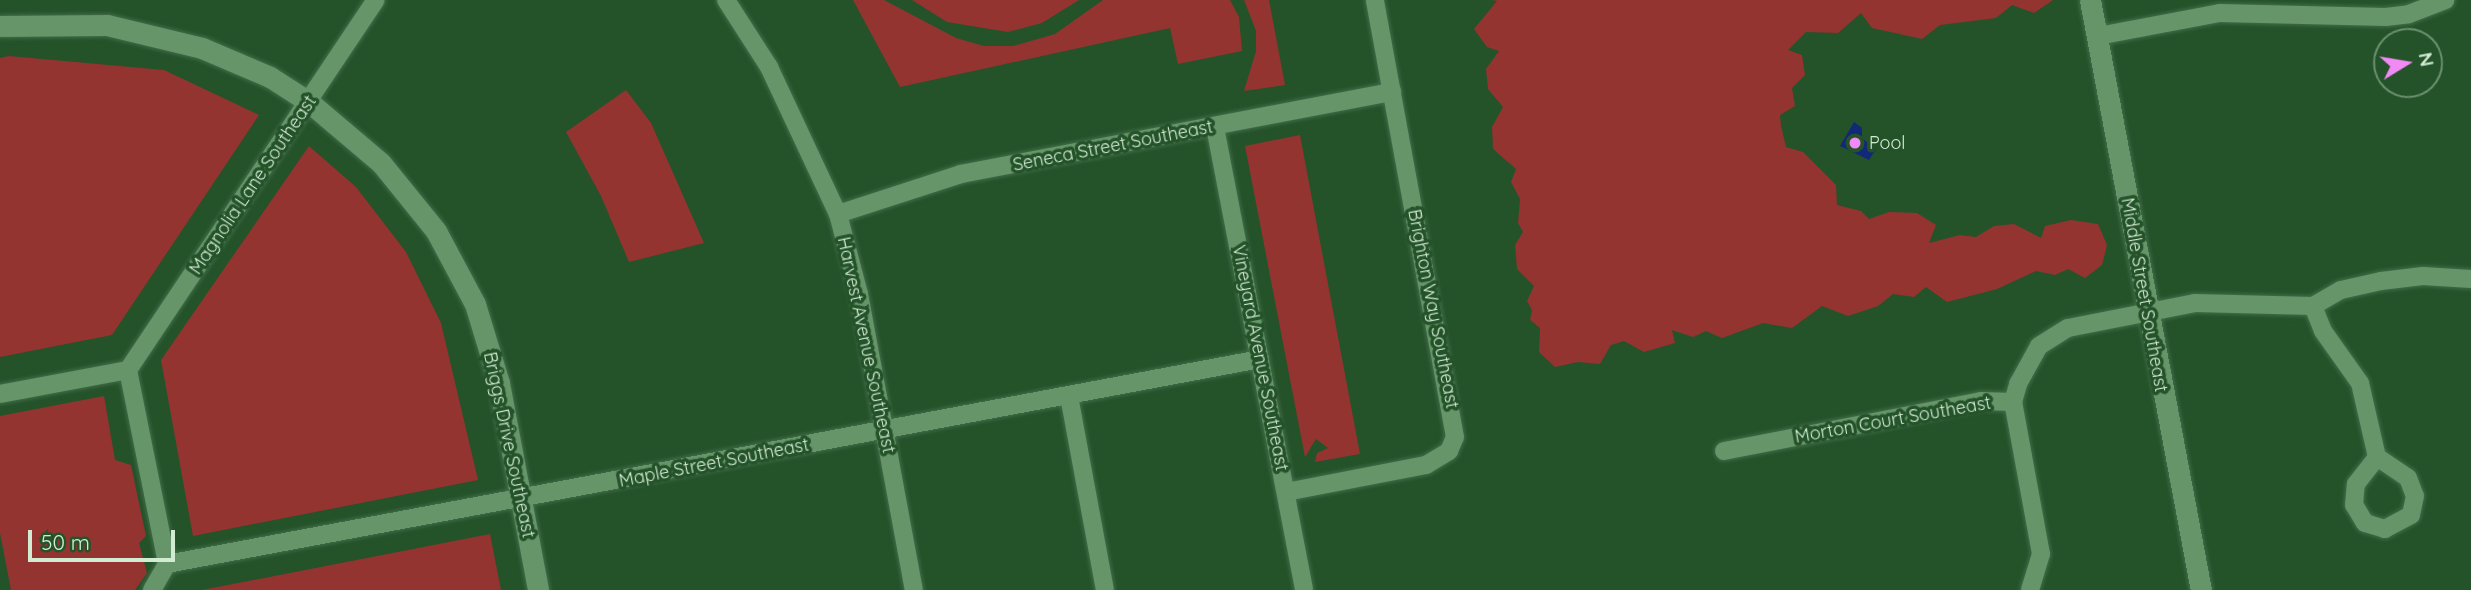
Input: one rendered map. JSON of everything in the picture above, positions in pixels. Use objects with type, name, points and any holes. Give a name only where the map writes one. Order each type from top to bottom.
[{"type":"street","name":"Magnolia Lane Southeast","points":[[128,370],[376,0]]},
{"type":"street","name":"Harvest Avenue Southeast","points":[[726,0],[782,90],[838,214],[884,430],[914,590]]},
{"type":"street","name":"Brighton Way Southeast","points":[[1286,492],[1426,465],[1449,451],[1455,437],[1375,0]]},
{"type":"street","name":"Middle Street Southeast","points":[[2090,0],[2146,313],[2201,590]]},
{"type":"street","points":[[2098,36],[2220,13],[2386,17],[2410,14],[2445,0]]},
{"type":"street","name":"Briggs Drive Southeast","points":[[0,26],[107,25],[162,36],[240,63],[309,102],[356,138],[397,181],[461,274],[492,357],[538,590]]},
{"type":"street","name":"Seneca Street Southeast","points":[[838,214],[942,178],[1392,92]]},
{"type":"street","name":"Vineyard Avenue Southeast","points":[[1215,127],[1304,590]]},
{"type":"street","points":[[2377,457],[2360,383],[2323,331],[2313,306],[2340,290],[2381,281],[2423,276],[2471,279]]},
{"type":"street","name":"Morton Court Southeast","points":[[1724,451],[1981,401],[2013,402],[2018,384],[2039,346],[2068,328],[2217,302],[2313,306]]},
{"type":"street","name":"Maple Street Southeast","points":[[167,564],[521,500],[1260,359]]},
{"type":"street","points":[[0,394],[128,370],[167,564],[152,590]]},
{"type":"street","points":[[1069,396],[1105,590]]},
{"type":"street","points":[[2013,402],[2040,540],[2036,578],[2030,590]]},
{"type":"shaded area","points":[[853,0],[884,0],[956,38],[984,46],[1013,46],[1055,34],[1103,0],[1230,0],[1239,17],[1242,51],[1178,64],[1170,28],[900,87]]},
{"type":"shaded area","points":[[912,0],[1079,0],[1042,23],[1008,32],[947,22]]},
{"type":"shaded area","points":[[1244,0],[1269,0],[1285,85],[1244,91],[1256,51],[1256,31]]},
{"type":"shaded area","points":[[1492,0],[2053,0],[2034,13],[2012,5],[1996,18],[1940,25],[1922,39],[1872,28],[1861,13],[1838,33],[1806,32],[1788,50],[1802,55],[1805,75],[1792,88],[1795,106],[1780,115],[1781,126],[1786,147],[1803,152],[1836,185],[1837,205],[1861,211],[1869,219],[1889,212],[1917,213],[1936,225],[1929,243],[1960,235],[1976,237],[1994,226],[2014,224],[2041,238],[2045,226],[2071,220],[2098,224],[2107,245],[2102,265],[2085,278],[2068,269],[2055,275],[2036,271],[1997,289],[1947,302],[1926,287],[1914,297],[1893,294],[1878,306],[1848,316],[1822,306],[1792,328],[1763,323],[1722,338],[1706,331],[1693,337],[1672,330],[1675,343],[1644,352],[1624,341],[1611,345],[1600,364],[1578,362],[1555,367],[1539,352],[1540,328],[1530,320],[1532,310],[1527,301],[1534,286],[1517,269],[1515,245],[1523,232],[1518,223],[1520,199],[1511,182],[1516,169],[1493,149],[1492,127],[1503,107],[1488,89],[1486,69],[1499,51],[1487,47],[1474,29],[1497,1]]},
{"type":"shaded area","points":[[9,56],[164,70],[259,115],[112,335],[0,357],[0,58]]},
{"type":"shaded area","points":[[626,90],[651,123],[704,243],[629,262],[601,196],[566,132]]},
{"type":"shaded area","name":"Pool","points":[[1854,122],[1862,128],[1862,138],[1876,149],[1869,160],[1840,146]]},
{"type":"shaded area","points":[[1300,135],[1360,454],[1315,462],[1317,453],[1328,448],[1316,439],[1305,457],[1245,146]]},
{"type":"shaded area","points":[[309,146],[356,187],[406,252],[441,323],[478,480],[193,536],[161,360]]},
{"type":"shaded area","points":[[104,396],[115,460],[131,465],[146,536],[139,543],[147,573],[135,590],[11,590],[0,533],[0,416]]},
{"type":"shaded area","points":[[490,534],[501,590],[202,590]]},
{"type":"place","name":"Pool","points":[[1855,143]]}]
